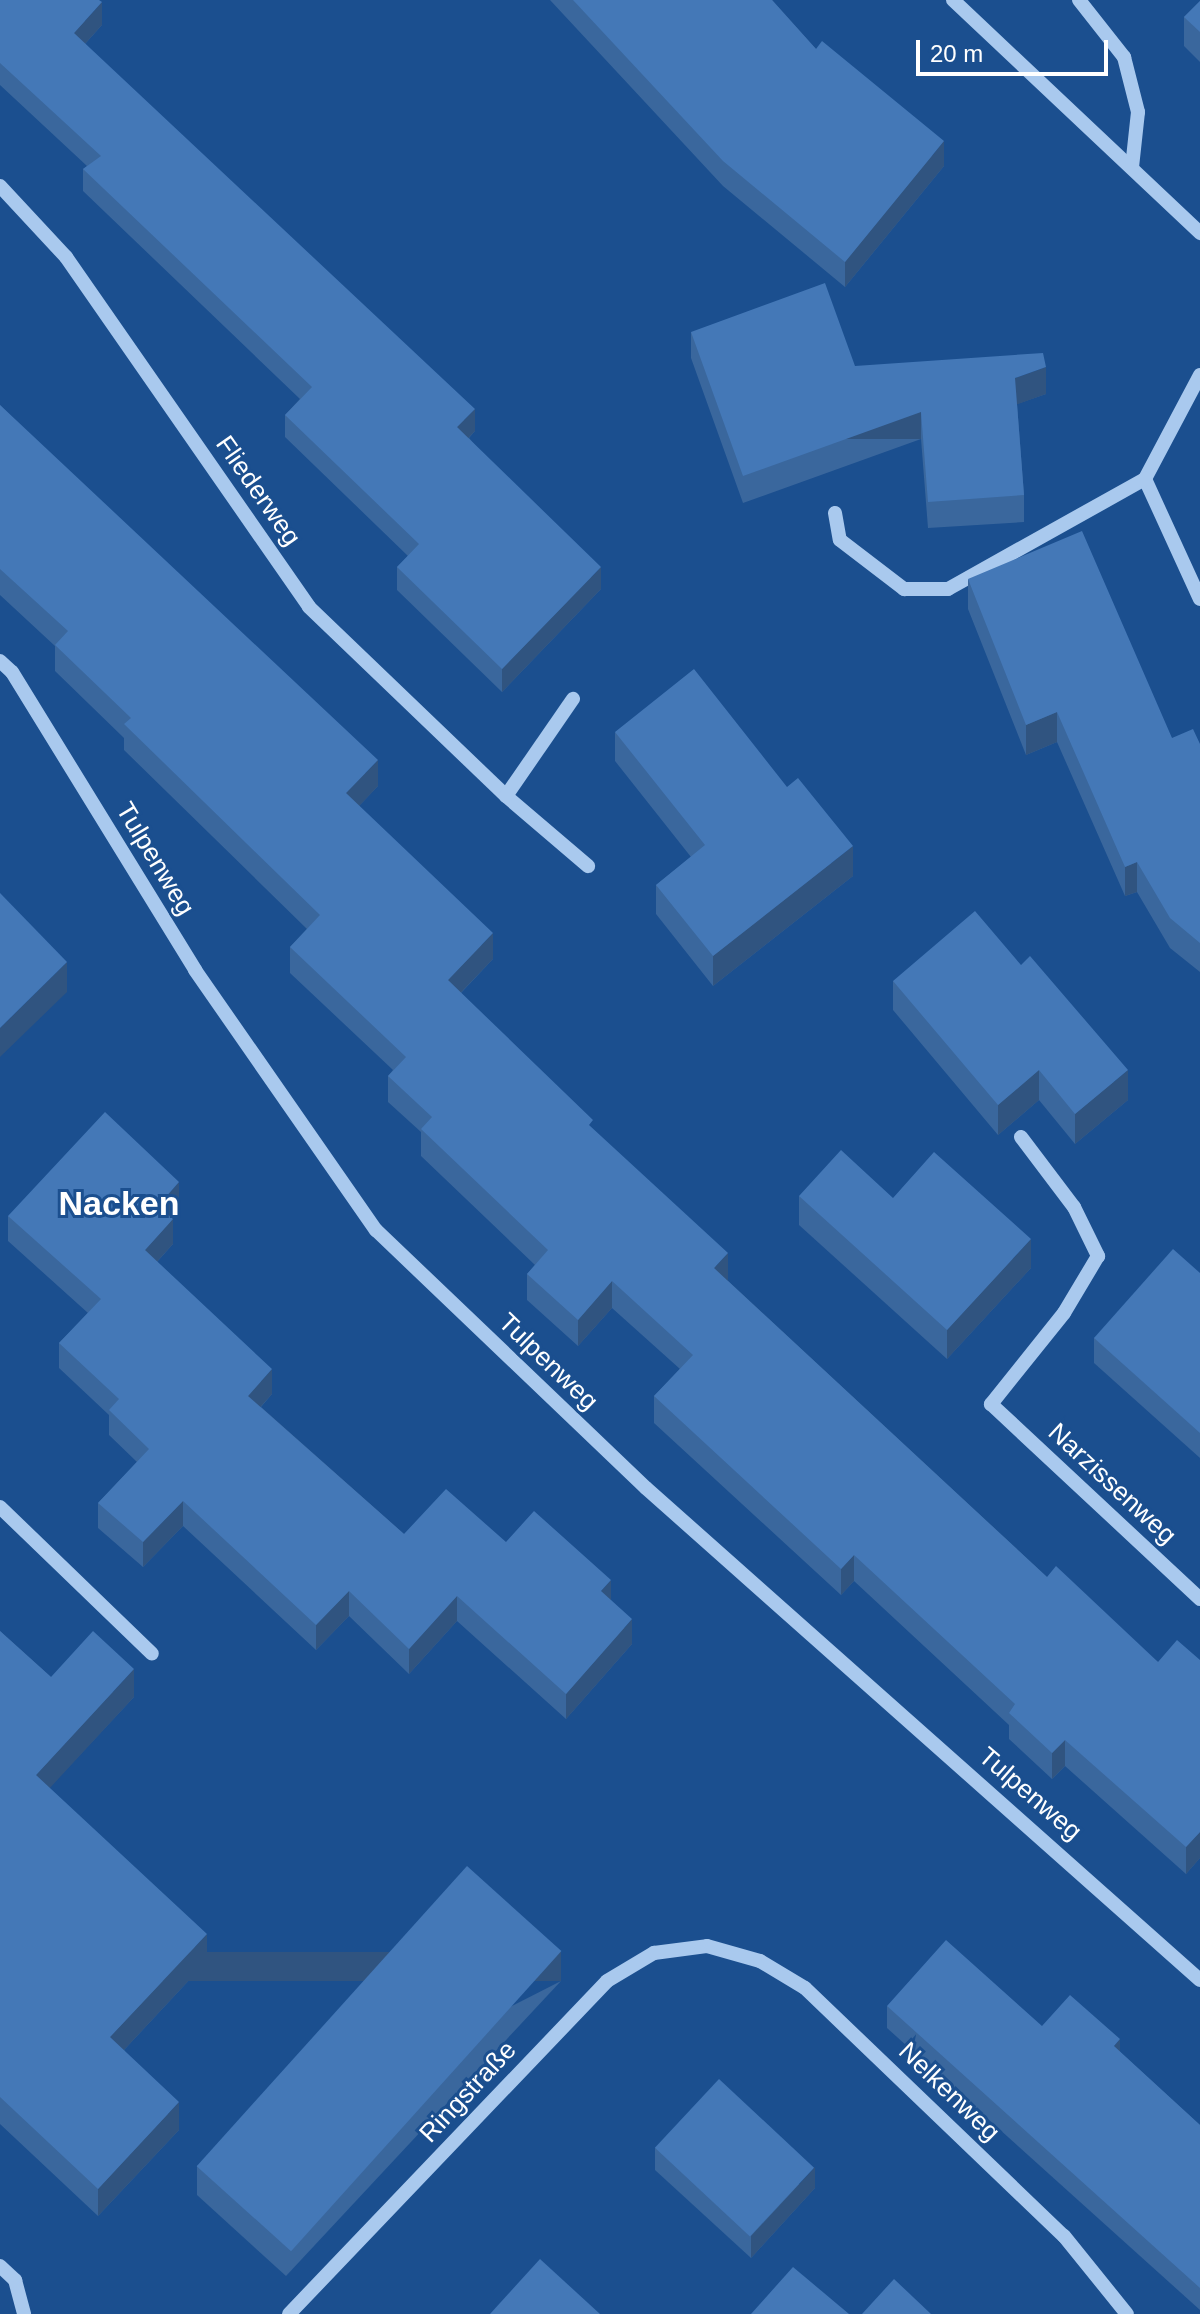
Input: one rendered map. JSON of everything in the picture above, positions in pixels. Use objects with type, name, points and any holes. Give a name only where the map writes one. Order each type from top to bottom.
[{"type":"street","points":[[953,0],[1200,233]]},
{"type":"street","points":[[1079,0],[1124,57],[1138,112],[1132,167]]},
{"type":"street","name":"Fliederweg","points":[[0,186],[66,257],[309,607],[506,796],[588,866]]},
{"type":"street","points":[[835,513],[840,540],[904,589],[948,589],[1145,479],[1200,375]]},
{"type":"street","points":[[1145,479],[1200,599]]},
{"type":"street","name":"Tulpenweg","points":[[0,661],[12,672],[195,970],[376,1230],[646,1488],[1200,1980]]},
{"type":"street","points":[[506,796],[573,699]]},
{"type":"street","name":"Narzissenweg","points":[[1021,1137],[1074,1207],[1098,1256],[1064,1313],[991,1404],[1200,1599]]},
{"type":"street","points":[[0,1507],[152,1654]]},
{"type":"street","name":"Ringstraße","points":[[289,2314],[607,1981],[654,1953],[707,1946]]},
{"type":"street","name":"Nelkenweg","points":[[707,1946],[760,1961],[805,1988],[1064,2236],[1127,2314]]},
{"type":"street","points":[[0,2266],[15,2280],[24,2314]]},
{"type":"building","points":[[0,0],[102,2],[74,33],[475,409],[457,427],[601,567],[502,669],[397,567],[419,544],[285,415],[312,387],[83,169],[101,156],[0,63]]},
{"type":"building","points":[[573,0],[772,0],[816,49],[822,41],[944,141],[845,262],[723,161]]},
{"type":"building","points":[[1200,1],[1200,32],[1184,17]]},
{"type":"building","points":[[825,283],[855,366],[1043,353],[1046,367],[1015,378],[1024,495],[928,502],[921,412],[743,476],[691,332]]},
{"type":"building","points":[[0,405],[378,760],[346,793],[493,933],[448,980],[593,1120],[589,1125],[728,1253],[714,1268],[1047,1577],[1056,1566],[1158,1662],[1177,1640],[1200,1660],[1200,1832],[1186,1847],[1065,1740],[1052,1753],[1009,1713],[1015,1704],[854,1555],[841,1569],[654,1396],[693,1355],[612,1281],[578,1320],[527,1274],[548,1250],[421,1129],[432,1117],[388,1076],[406,1057],[290,947],[320,915],[124,724],[131,718],[55,645],[68,631],[0,569]]},
{"type":"building","points":[[1082,531],[1172,738],[1193,729],[1200,744],[1200,943],[1170,918],[1137,862],[1125,867],[1057,712],[1026,725],[968,579]]},
{"type":"building","points":[[694,669],[787,787],[798,778],[853,846],[713,956],[656,885],[705,845],[615,732]]},
{"type":"building","points":[[0,893],[67,962],[0,1028]]},
{"type":"building","points":[[975,911],[1021,965],[1030,956],[1128,1070],[1075,1114],[1039,1070],[998,1105],[893,981]]},
{"type":"building","points":[[105,1112],[179,1182],[158,1206],[173,1219],[145,1250],[272,1369],[248,1396],[404,1534],[446,1489],[506,1542],[534,1511],[611,1580],[601,1591],[632,1619],[566,1694],[457,1596],[409,1649],[349,1591],[316,1625],[183,1501],[143,1542],[98,1503],[149,1449],[109,1410],[119,1399],[59,1343],[101,1299],[8,1216]]},
{"type":"building","points":[[841,1150],[893,1198],[934,1152],[1031,1239],[947,1330],[799,1196]]},
{"type":"building","points":[[1173,1249],[1200,1273],[1200,1433],[1094,1338]]},
{"type":"building","points":[[0,1631],[51,1677],[93,1631],[134,1669],[36,1775],[207,1934],[110,2037],[179,2102],[98,2189],[0,2097]]},
{"type":"building","points":[[467,1866],[561,1951],[291,2251],[197,2166]]},
{"type":"building","points":[[946,1940],[1042,2026],[1070,1995],[1120,2039],[1114,2046],[1200,2125],[1200,2288],[887,2006]]},
{"type":"building","points":[[719,2079],[814,2168],[750,2236],[655,2148]]},
{"type":"building","points":[[540,2259],[600,2314],[490,2314]]},
{"type":"building","points":[[793,2267],[849,2314],[751,2314]]},
{"type":"building","points":[[894,2279],[931,2314],[862,2314]]},
{"type":"district","name":"Nacken","points":[[119,1204]]}]
